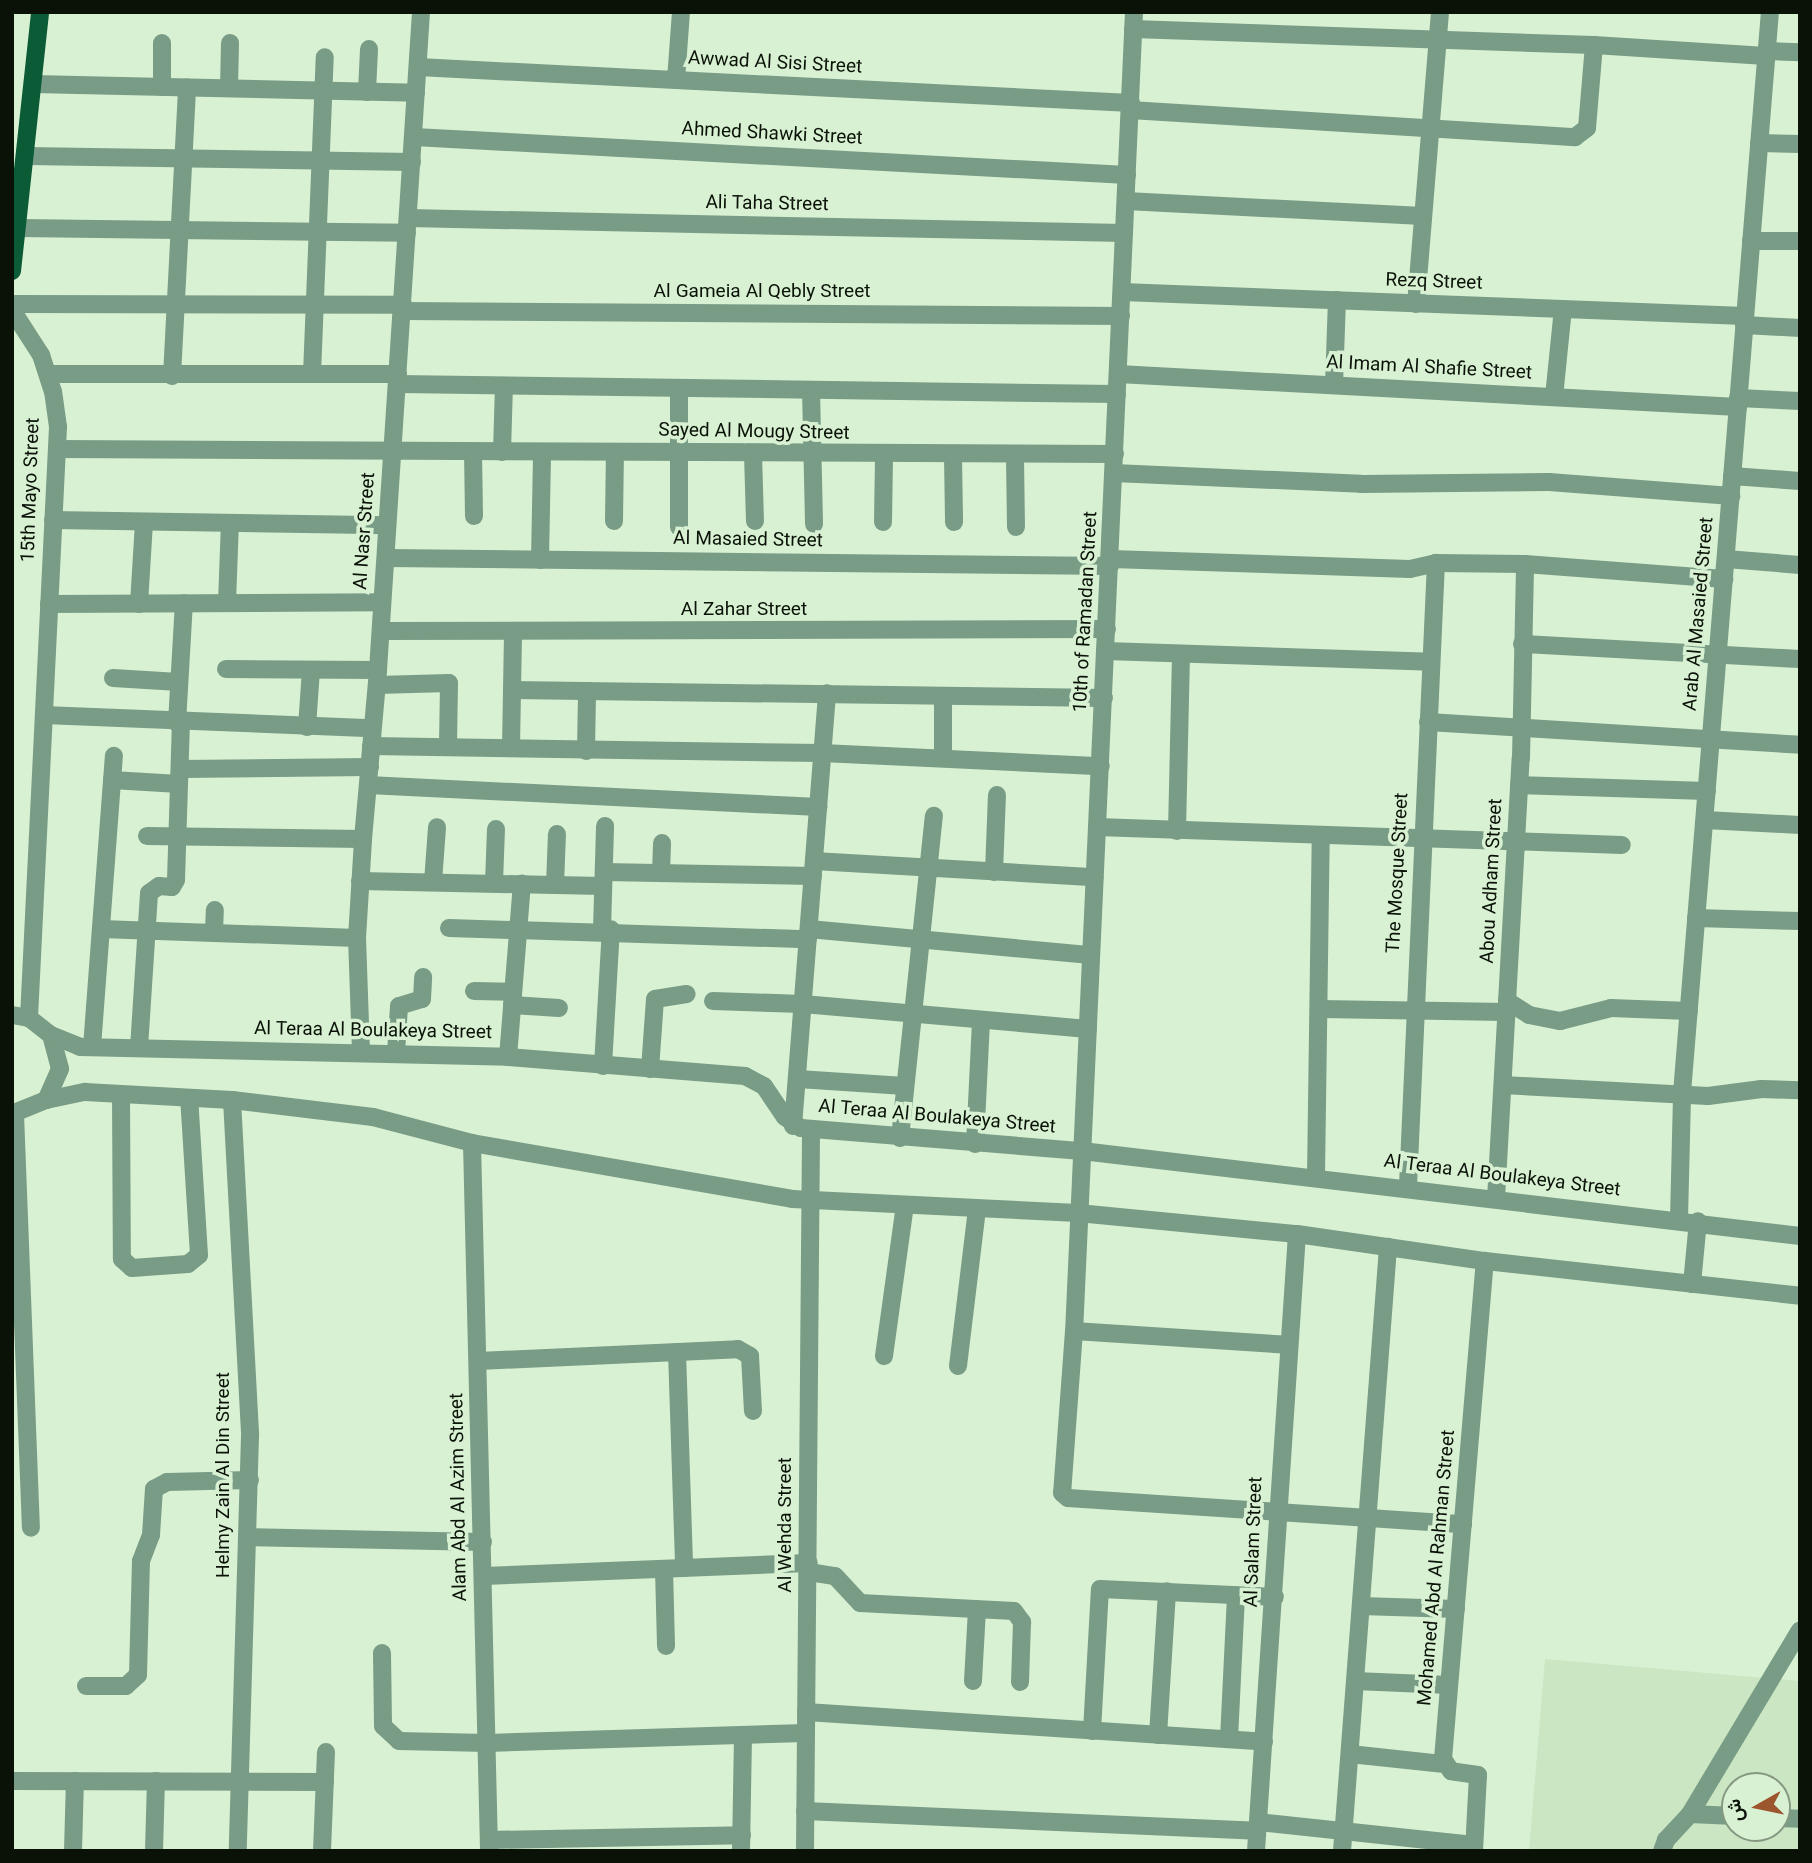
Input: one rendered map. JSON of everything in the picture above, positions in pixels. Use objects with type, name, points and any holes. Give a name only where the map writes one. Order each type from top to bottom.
[{"type":"main road","points":[[12,271],[27,156],[40,12]]},
{"type":"street","name":"Al Nasr Street","points":[[361,1052],[357,938],[360,881],[378,678],[421,12]]},
{"type":"street","points":[[676,80],[681,12]]},
{"type":"street","points":[[1416,304],[1440,12]]},
{"type":"street","name":"Arab Al Masaied Street","points":[[1679,1219],[1682,1093],[1770,12]]},
{"type":"street","points":[[1132,16],[1438,39],[1767,53],[1800,52]]},
{"type":"street","name":"10th of Ramadan Street","points":[[1132,16],[1107,651],[1074,1331],[1063,1496],[1276,1512]]},
{"type":"street","points":[[162,43],[162,87]]},
{"type":"street","points":[[229,88],[230,43]]},
{"type":"street","name":"Awwad Al Sisi Street","points":[[418,67],[676,80],[1580,136],[1587,128],[1594,45]]},
{"type":"street","points":[[367,92],[369,49]]},
{"type":"street","points":[[312,374],[325,57]]},
{"type":"street","points":[[33,84],[416,93]]},
{"type":"street","points":[[172,376],[187,87]]},
{"type":"street","name":"Ahmed Shawki Street","points":[[414,137],[1127,175]]},
{"type":"street","points":[[1759,143],[1800,144]]},
{"type":"street","points":[[27,156],[412,162]]},
{"type":"street","points":[[1126,201],[1423,216]]},
{"type":"street","name":"Ali Taha Street","points":[[18,228],[180,233],[319,233],[407,226],[1124,233]]},
{"type":"street","points":[[1751,241],[1800,241]]},
{"type":"street","name":"Rezq Street","points":[[1122,292],[1563,309],[1745,321],[1800,328]]},
{"type":"street","points":[[1334,385],[1337,300]]},
{"type":"street","name":"Al Gameia Al Qebly Street","points":[[12,304],[1121,316]]},
{"type":"street","points":[[1554,397],[1563,309]]},
{"type":"street","name":"15th Mayo Street","points":[[12,310],[31,337],[48,373],[56,409],[57,449],[44,715],[20,1016]]},
{"type":"street","points":[[48,373],[172,376],[312,374],[504,386],[1118,394]]},
{"type":"street","name":"Al Imam Al Shafie Street","points":[[1118,373],[1554,397],[1738,403],[1800,401]]},
{"type":"street","points":[[502,452],[504,386]]},
{"type":"street","points":[[679,388],[680,527]]},
{"type":"street","points":[[811,390],[814,524]]},
{"type":"street","name":"Sayed Al Mougy Street","points":[[57,449],[1015,457],[1115,454]]},
{"type":"street","points":[[473,452],[474,516]]},
{"type":"street","points":[[540,560],[542,453]]},
{"type":"street","points":[[614,521],[615,453]]},
{"type":"street","points":[[753,454],[755,521]]},
{"type":"street","points":[[883,522],[884,455]]},
{"type":"street","points":[[953,456],[954,522]]},
{"type":"street","points":[[1015,457],[1016,527]]},
{"type":"street","points":[[1114,474],[1361,484],[1549,482],[1731,496]]},
{"type":"street","points":[[1732,476],[1800,481]]},
{"type":"street","points":[[53,520],[387,525]]},
{"type":"street","points":[[139,604],[144,523]]},
{"type":"street","points":[[227,603],[230,523]]},
{"type":"street","name":"Al Masaied Street","points":[[386,558],[1111,562],[1410,569],[1436,563],[1525,564],[1724,579]]},
{"type":"street","points":[[1726,559],[1800,565]]},
{"type":"street","name":"The Mosque Street","points":[[1408,1186],[1413,1012],[1436,563]]},
{"type":"street","name":"Abou Adham Street","points":[[1496,1199],[1519,785],[1525,564]]},
{"type":"street","points":[[49,604],[382,602]]},
{"type":"street","points":[[139,1048],[149,893],[159,886],[175,885],[179,682],[184,603]]},
{"type":"street","name":"Al Zahar Street","points":[[381,631],[513,634],[1107,629]]},
{"type":"street","points":[[511,748],[513,634]]},
{"type":"street","points":[[1522,644],[1800,659]]},
{"type":"street","points":[[1107,651],[1431,662]]},
{"type":"street","points":[[1177,831],[1181,654]]},
{"type":"street","points":[[226,669],[311,670],[449,683],[448,747]]},
{"type":"street","points":[[307,727],[311,670]]},
{"type":"street","points":[[113,678],[179,682]]},
{"type":"street","points":[[512,690],[1104,698]]},
{"type":"street","points":[[586,751],[587,691]]},
{"type":"street","name":"Al Wehda Street","points":[[805,1851],[809,1568],[808,1200],[798,1079],[827,693]]},
{"type":"street","points":[[943,695],[943,756]]},
{"type":"street","points":[[44,715],[307,727],[448,747],[586,751],[822,752],[1101,766]]},
{"type":"street","points":[[1428,722],[1800,745]]},
{"type":"street","points":[[92,1047],[114,756]]},
{"type":"street","points":[[112,780],[179,776],[369,776],[818,807]]},
{"type":"street","points":[[1519,785],[1707,791]]},
{"type":"street","points":[[995,872],[997,795]]},
{"type":"street","points":[[900,1138],[934,816]]},
{"type":"street","points":[[1704,820],[1800,825]]},
{"type":"street","points":[[603,1066],[606,929],[603,879],[606,826]]},
{"type":"street","points":[[433,882],[437,827]]},
{"type":"street","points":[[1097,827],[1422,839],[1516,838],[1622,845]]},
{"type":"street","points":[[494,883],[496,829]]},
{"type":"street","points":[[555,885],[557,834]]},
{"type":"street","points":[[1316,1176],[1321,835]]},
{"type":"street","points":[[147,836],[363,839]]},
{"type":"street","points":[[661,873],[662,843]]},
{"type":"street","points":[[360,881],[555,885],[661,873],[929,868],[1095,877]]},
{"type":"street","points":[[508,1057],[522,884]]},
{"type":"street","points":[[214,933],[215,910]]},
{"type":"street","points":[[1696,918],[1800,920]]},
{"type":"street","points":[[449,928],[809,934],[921,940],[1091,955]]},
{"type":"street","points":[[101,929],[357,938]]},
{"type":"street","points":[[396,1053],[399,1006],[422,999],[423,977]]},
{"type":"street","points":[[474,991],[559,1008]]},
{"type":"street","points":[[650,1069],[653,1006],[660,996],[687,994]]},
{"type":"street","points":[[713,1001],[803,1004],[1088,1029]]},
{"type":"street","points":[[1320,1009],[1413,1012],[1507,1006],[1529,1016],[1560,1021],[1611,1008],[1689,1011]]},
{"type":"street","name":"Al Teraa Al Boulakeya Street","points":[[20,1016],[68,1044],[92,1047],[508,1057],[756,1080],[802,1128],[1082,1151],[1316,1176],[1698,1221],[1800,1236]]},
{"type":"street","points":[[975,1144],[981,1020]]},
{"type":"street","points":[[46,1100],[60,1069],[51,1035]]},
{"type":"street","points":[[798,1079],[905,1086]]},
{"type":"street","points":[[1503,1085],[1720,1096],[1762,1088],[1800,1090]]},
{"type":"street","points":[[31,1528],[14,1114],[46,1100],[74,1092],[233,1100],[373,1117],[472,1143],[808,1200],[1078,1213],[1297,1234],[1485,1261],[1800,1296]]},
{"type":"street","points":[[121,1094],[122,1259],[132,1268],[188,1264],[200,1255],[189,1098]]},
{"type":"street","name":"Helmy Zain Al Din Street","points":[[233,1100],[250,1480],[238,1851]]},
{"type":"street","name":"Alam Abd Al Azim Street","points":[[472,1143],[489,1845]]},
{"type":"street","points":[[884,1356],[905,1205]]},
{"type":"street","points":[[958,1366],[977,1208]]},
{"type":"street","points":[[1692,1284],[1698,1221]]},
{"type":"street","name":"Al Salam Street","points":[[1256,1851],[1275,1597],[1276,1512],[1287,1345],[1297,1234]]},
{"type":"street","points":[[1342,1851],[1388,1247]]},
{"type":"street","name":"Mohamed Abd Al Rahman Street","points":[[1444,1764],[1485,1261]]},
{"type":"street","points":[[1074,1331],[1287,1345]]},
{"type":"street","points":[[478,1361],[745,1350],[751,1364],[753,1411]]},
{"type":"street","points":[[677,1352],[684,1568]]},
{"type":"street","points":[[86,1686],[126,1686],[138,1675],[141,1561],[151,1535],[154,1489],[167,1482],[250,1480]]},
{"type":"street","points":[[1276,1512],[1463,1524]]},
{"type":"street","points":[[247,1537],[483,1542]]},
{"type":"street","points":[[484,1576],[684,1568],[809,1568],[835,1576],[860,1603],[1009,1610],[1021,1617],[1020,1682]]},
{"type":"street","points":[[664,1569],[666,1646]]},
{"type":"street","points":[[1092,1731],[1100,1589],[1275,1597]]},
{"type":"street","points":[[1158,1735],[1167,1591]]},
{"type":"street","points":[[1229,1739],[1236,1595]]},
{"type":"street","points":[[1361,1606],[1456,1609]]},
{"type":"street","points":[[973,1681],[977,1609]]},
{"type":"street","points":[[1662,1851],[1665,1840],[1690,1815],[1800,1630]]},
{"type":"street","points":[[382,1653],[383,1721],[389,1736],[405,1741],[487,1743],[805,1733]]},
{"type":"street","points":[[1355,1681],[1450,1685]]},
{"type":"street","points":[[806,1712],[1264,1742]]},
{"type":"street","points":[[489,1845],[742,1843],[743,1735]]},
{"type":"street","points":[[322,1851],[326,1752]]},
{"type":"street","points":[[805,1811],[1344,1831],[1474,1848],[1478,1775],[1451,1771],[1444,1764],[1350,1754]]},
{"type":"street","points":[[12,1781],[325,1782]]},
{"type":"street","points":[[73,1851],[75,1781]]},
{"type":"street","points":[[154,1851],[156,1781]]},
{"type":"street","points":[[1690,1815],[1721,1816]]},
{"type":"shaded area","points":[[1545,1659],[1800,1681],[1800,1851],[1529,1851]]}]
